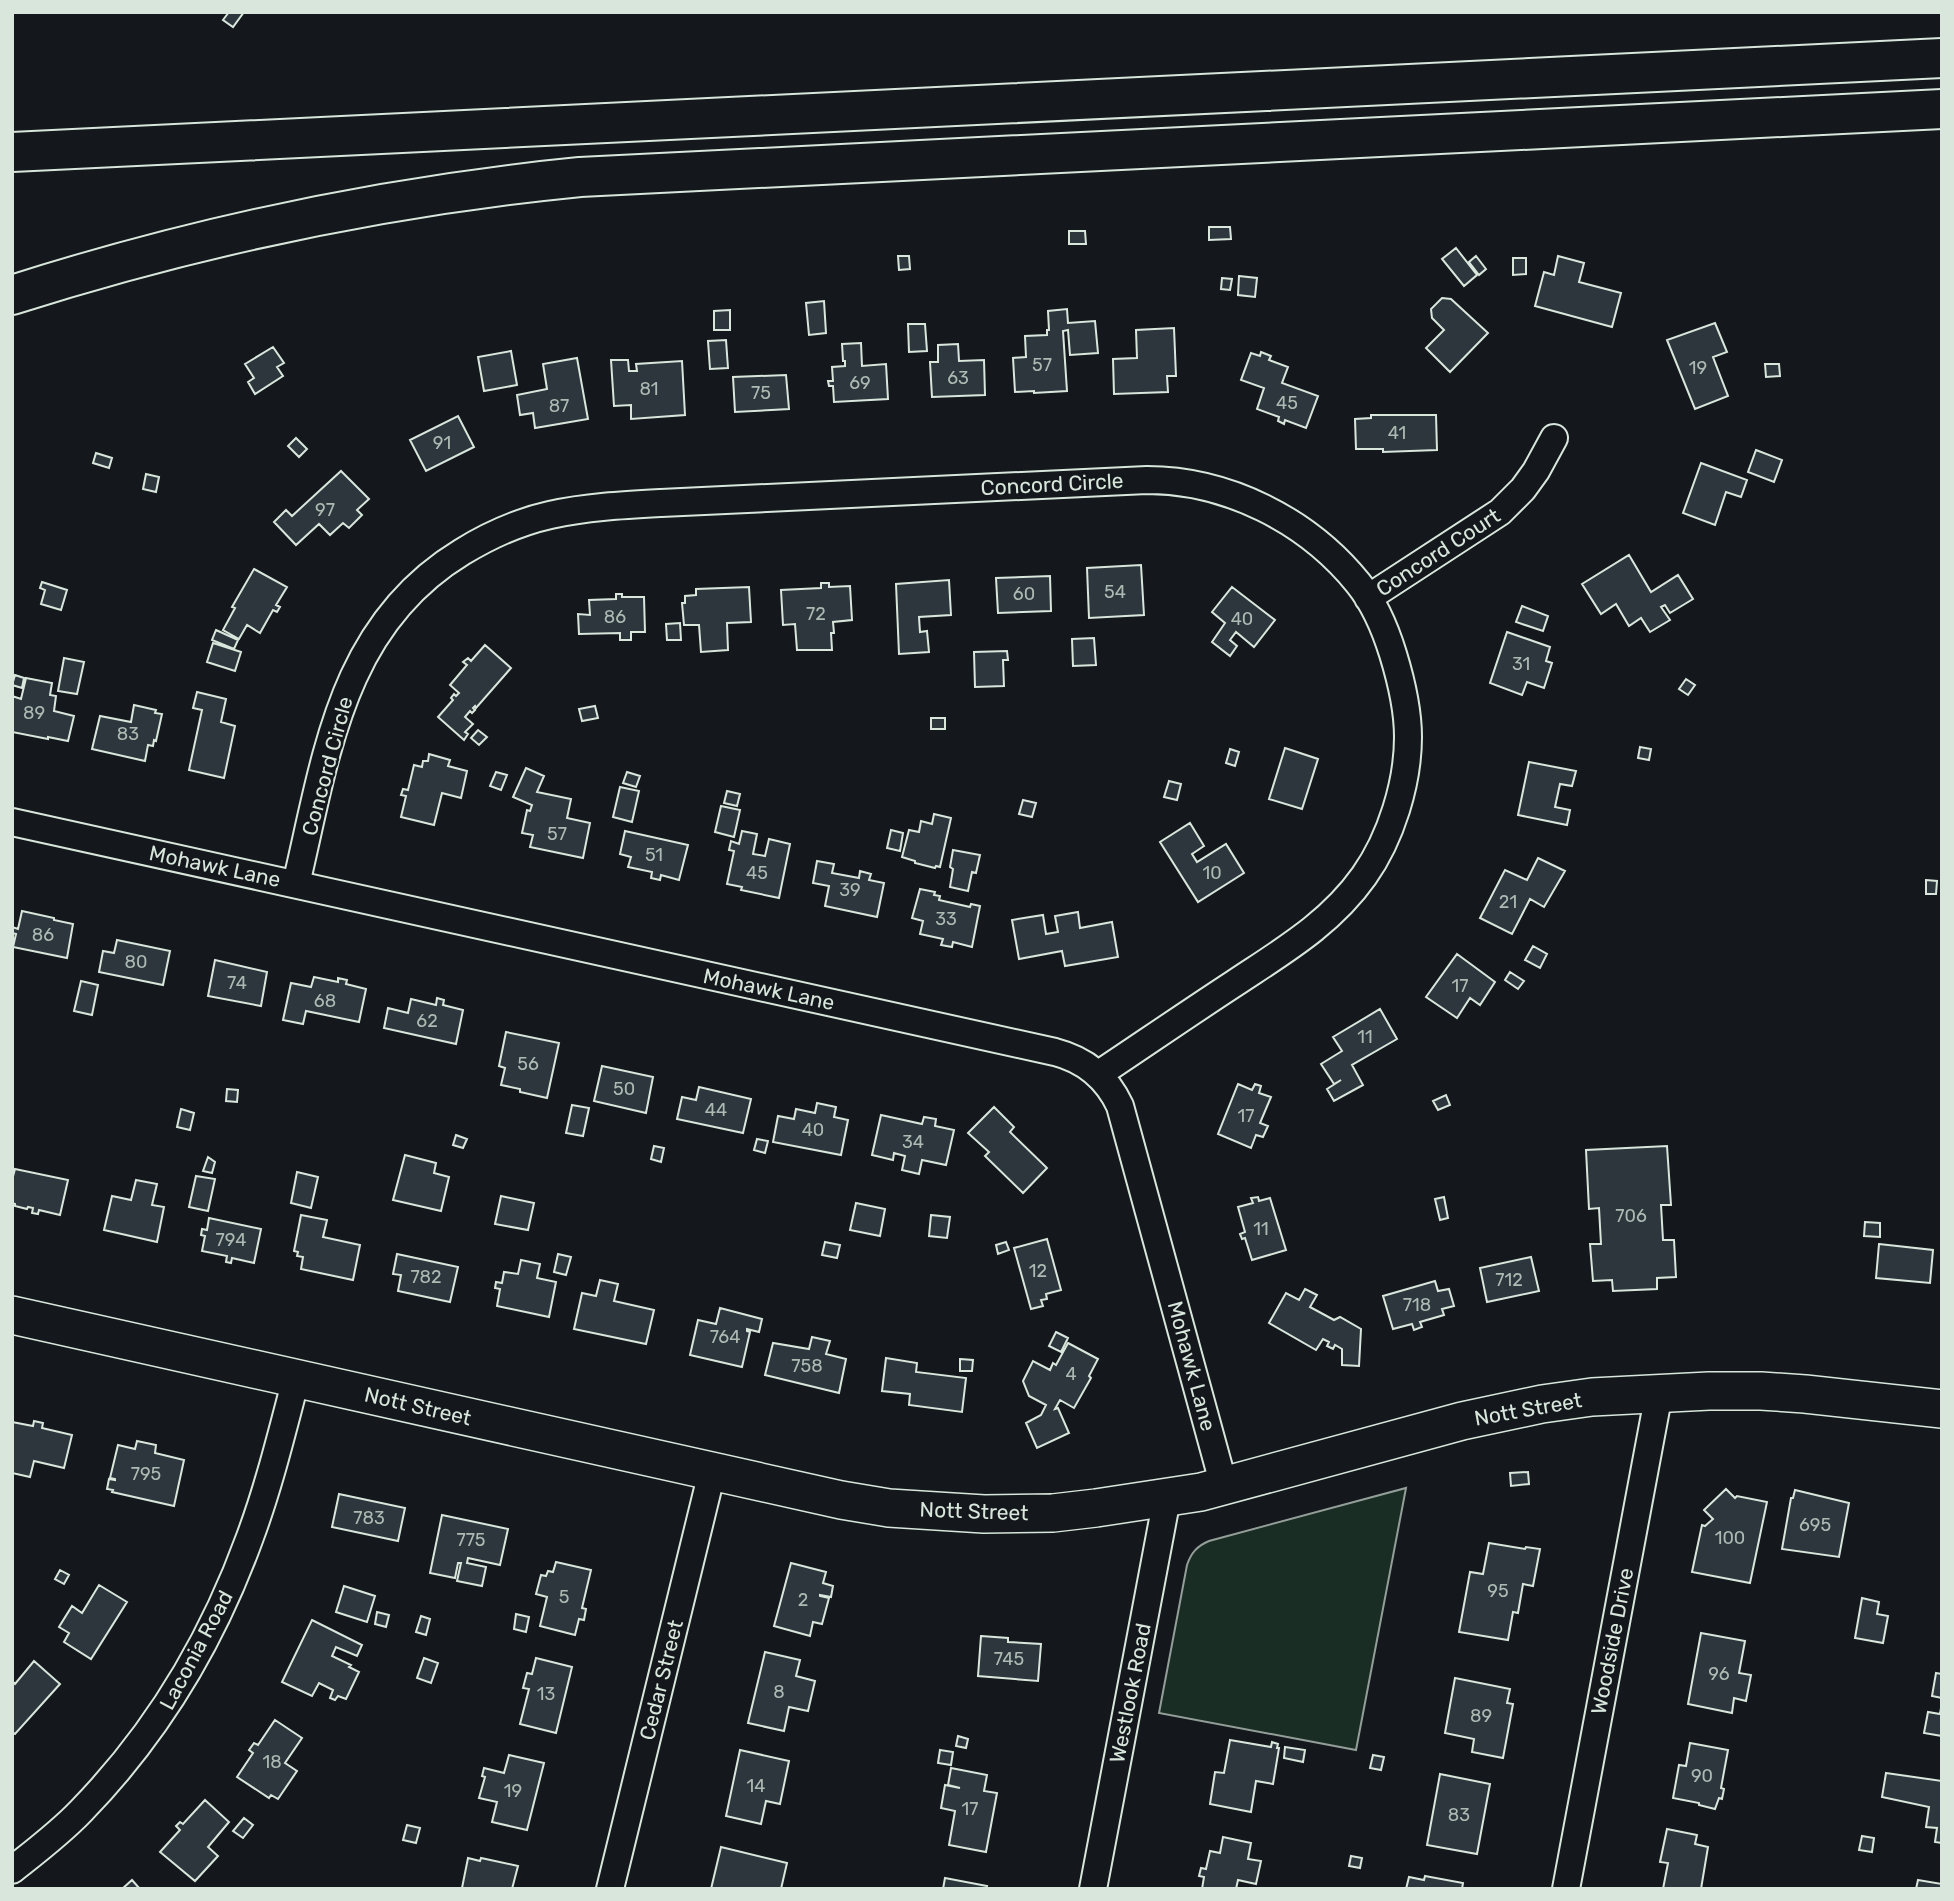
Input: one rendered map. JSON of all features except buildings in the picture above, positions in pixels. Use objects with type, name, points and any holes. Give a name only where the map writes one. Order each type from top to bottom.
[{"type":"highway","points":[[12,152],[1942,58]]},
{"type":"highway","points":[[12,295],[148,255],[318,216],[475,189],[580,177],[1942,109]]},
{"type":"street","name":"Concord Court","points":[[1368,597],[1500,512],[1530,480],[1555,438]]},
{"type":"street","name":"Concord Circle","points":[[296,884],[337,718],[351,681],[379,630],[414,588],[448,561],[509,528],[540,517],[605,506],[1133,480],[1178,481],[1209,486],[1276,514],[1310,537],[1358,583],[1385,628],[1395,660],[1403,692],[1408,737],[1407,758],[1398,802],[1379,852],[1366,874],[1331,915],[1313,930],[1098,1074]]},
{"type":"street","name":"Mohawk Lane","points":[[12,821],[1055,1052],[1081,1061],[1098,1074],[1116,1098],[1126,1123],[1224,1486]]},
{"type":"street","name":"Nott Street","points":[[12,1315],[841,1500],[930,1512],[1053,1513],[1167,1498],[1201,1492],[1490,1414],[1568,1400],[1709,1391],[1772,1392],[1942,1409]]},
{"type":"street","name":"Laconia Road","points":[[12,1870],[44,1845],[88,1804],[145,1736],[178,1689],[209,1631],[250,1539],[296,1379]]},
{"type":"street","name":"Woodside Drive","points":[[1566,1889],[1659,1393]]},
{"type":"street","name":"Cedar Street","points":[[610,1889],[712,1472]]},
{"type":"street","name":"Westlook Road","points":[[1093,1889],[1167,1498]]},
{"type":"green space","points":[[1406,1488],[1356,1750],[1159,1713],[1187,1565],[1198,1548],[1209,1541]]}]
